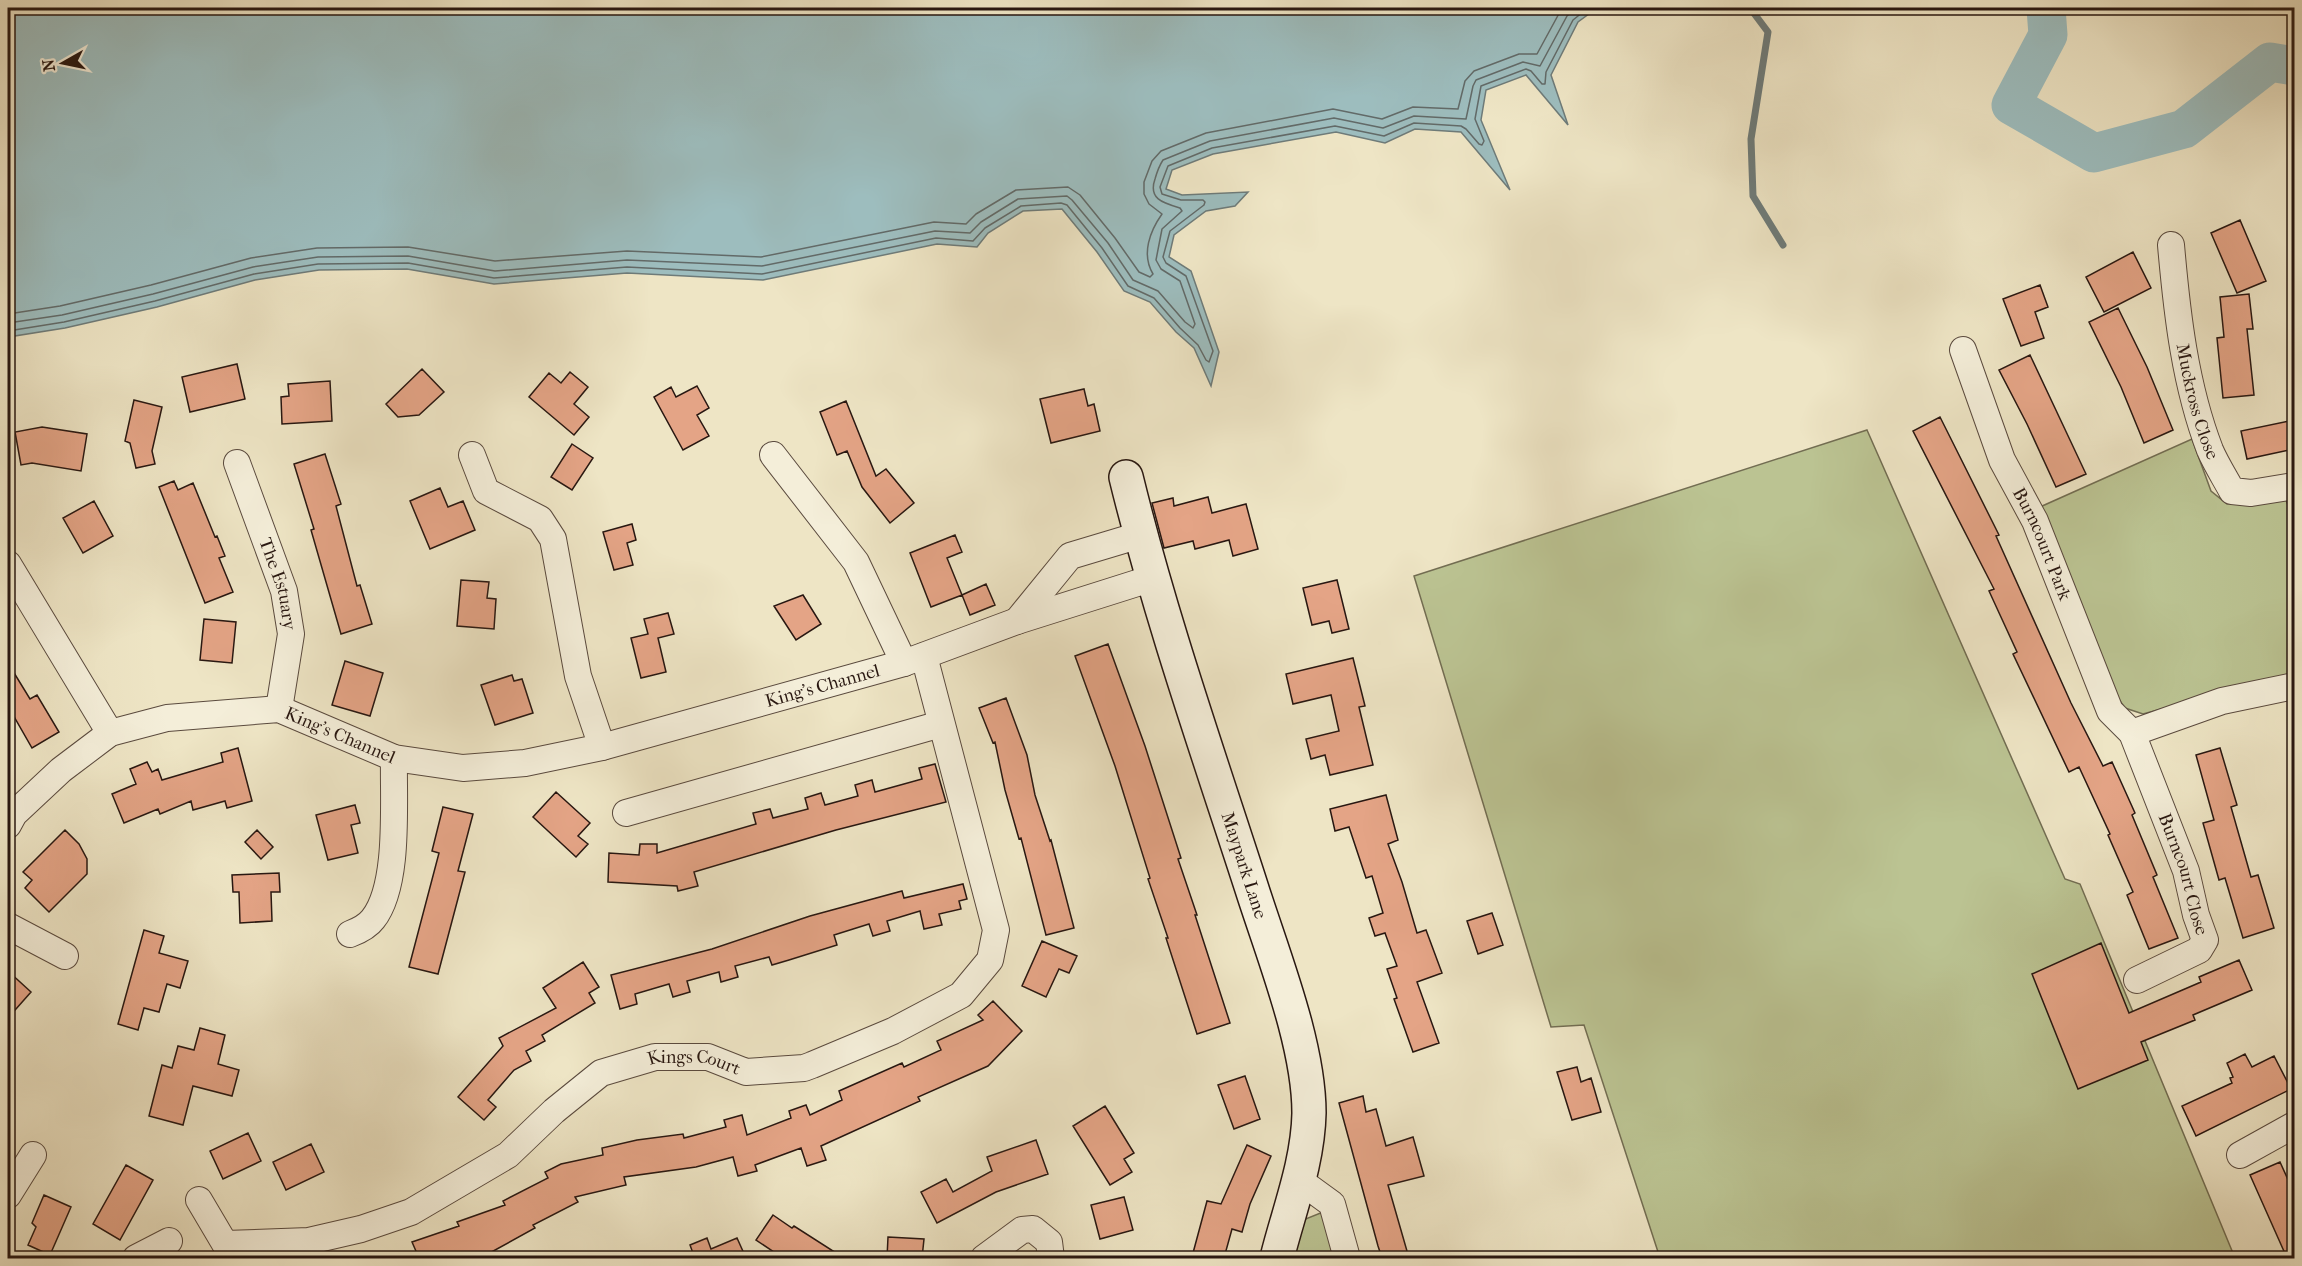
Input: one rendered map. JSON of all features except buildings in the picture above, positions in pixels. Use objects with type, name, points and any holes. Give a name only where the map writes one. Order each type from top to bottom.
[{"type":"street","name":"Muckross Close","points":[[2171,245],[2177,316],[2193,395],[2211,451],[2232,491],[2251,493],[2295,486]]},
{"type":"street","name":"Burncourt Park","points":[[1963,350],[2002,460],[2035,521],[2110,711],[2132,733]]},
{"type":"street","points":[[472,455],[486,491],[540,519],[553,539],[578,676],[602,747]]},
{"type":"street","name":"King's Channel","points":[[773,455],[855,562],[914,659]]},
{"type":"street","name":"The Estuary","points":[[237,462],[284,591],[291,634],[279,709]]},
{"type":"street","name":"Maypark Lane","points":[[1126,477],[1153,578],[1288,1000],[1305,1075],[1309,1111],[1305,1154],[1277,1258]]},
{"type":"street","points":[[1017,621],[1070,556],[1140,535]]},
{"type":"street","points":[[8,564],[110,733]]},
{"type":"street","name":"King's Channel","points":[[8,825],[14,814],[61,770],[110,733],[167,718],[279,709],[394,758],[463,768],[525,763],[602,747],[914,659],[1017,621],[1153,578]]},
{"type":"street","name":"Kings Court","points":[[200,1200],[225,1244],[309,1241],[361,1229],[411,1212],[508,1155],[554,1111],[601,1073],[655,1057],[708,1057],[746,1072],[804,1068],[893,1032],[961,995],[990,960],[996,930],[941,724],[914,659]]},
{"type":"street","points":[[2132,733],[2222,701],[2295,686]]},
{"type":"street","points":[[626,813],[941,724]]},
{"type":"street","name":"Burncourt Close","points":[[2132,733],[2186,872],[2196,915],[2205,940],[2199,950],[2137,980]]},
{"type":"street","points":[[350,934],[363,928],[373,919],[385,898],[392,862],[394,758]]},
{"type":"street","points":[[8,926],[65,956]]},
{"type":"street","points":[[2240,1155],[2295,1125]]},
{"type":"street","points":[[8,1195],[33,1155]]},
{"type":"street","points":[[1299,1180],[1332,1204],[1347,1258]]},
{"type":"street","points":[[984,1258],[1022,1230],[1033,1229],[1049,1242],[1051,1258]]},
{"type":"street","points":[[136,1258],[169,1241]]},
{"type":"green space","points":[[1867,430],[2065,879],[2080,884],[2235,1258],[1660,1258],[1584,1025],[1551,1027],[1414,576]]},
{"type":"green space","points":[[2192,439],[2211,491],[2227,504],[2286,500],[2294,521],[2294,673],[2143,714],[2125,708],[2113,691],[2040,507]]},
{"type":"green space","points":[[1323,1212],[1336,1258],[1290,1258],[1303,1220]]},
{"type":"water","points":[[8,8],[1597,8],[1578,22],[1551,75],[1568,125],[1526,75],[1486,90],[1481,120],[1510,190],[1461,132],[1415,129],[1385,143],[1336,132],[1213,154],[1172,170],[1166,189],[1182,195],[1248,192],[1235,206],[1206,211],[1174,235],[1169,257],[1191,271],[1219,352],[1211,386],[1194,348],[1176,332],[1150,302],[1124,291],[1097,252],[1062,209],[1023,211],[988,233],[977,247],[937,244],[763,280],[627,273],[494,284],[407,269],[319,270],[255,280],[157,307],[65,328],[8,337]]},
{"type":"waterway","points":[[1750,8],[1768,32],[1751,139],[1753,196],[1783,245]]},
{"type":"waterway","points":[[2046,8],[2048,35],[2011,105],[2094,153],[2184,129],[2270,62],[2294,66]]}]
